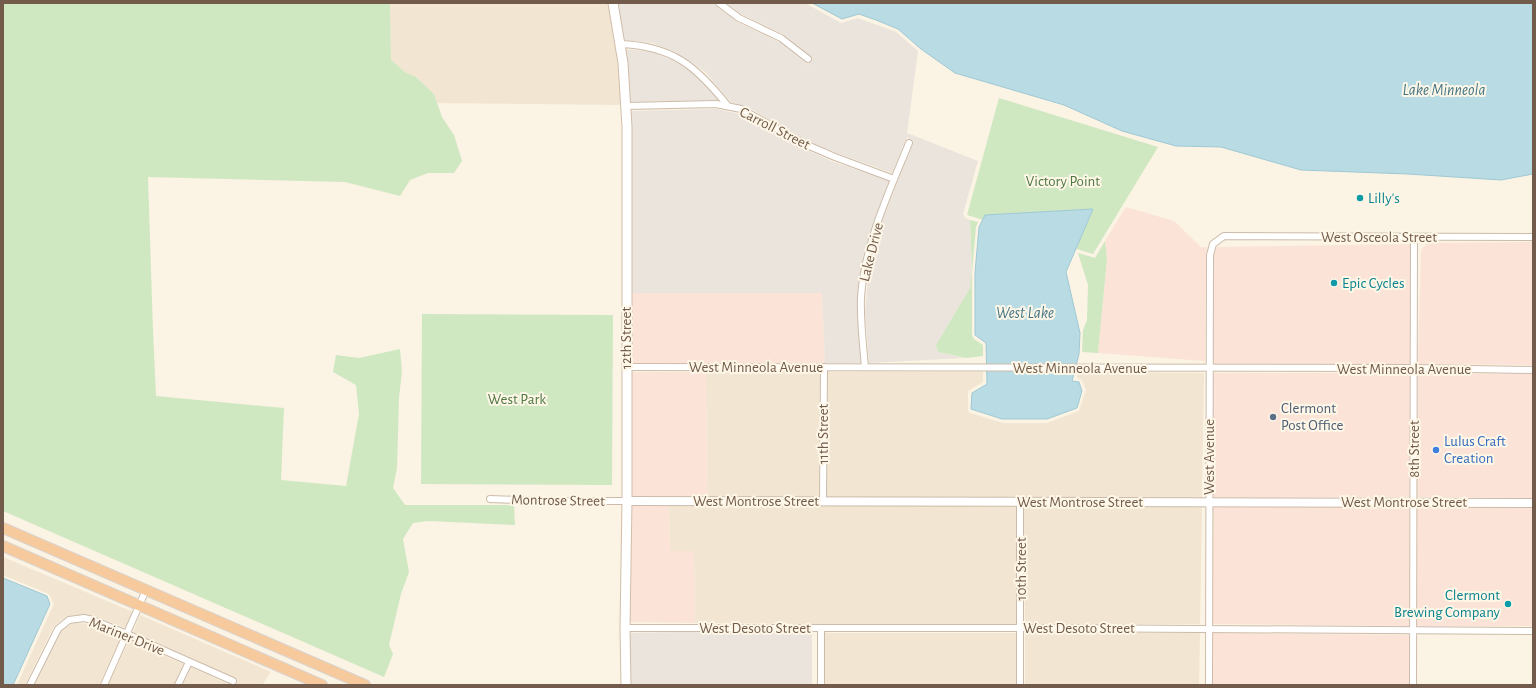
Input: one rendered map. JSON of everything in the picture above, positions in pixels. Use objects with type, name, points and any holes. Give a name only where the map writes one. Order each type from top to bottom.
[{"type":"highway","points":[[3,528],[365,685]]},
{"type":"highway","points":[[3,546],[322,685]]},
{"type":"main road","name":"12th Street","points":[[613,3],[620,44],[626,106],[627,501],[624,685]]},
{"type":"street","points":[[719,3],[739,18],[781,38],[808,59]]},
{"type":"street","points":[[620,44],[651,47],[674,56],[702,76],[728,106]]},
{"type":"street","name":"Carroll Street","points":[[626,106],[716,104],[728,106],[751,114],[806,145],[894,179]]},
{"type":"street","name":"Lake Drive","points":[[865,367],[861,313],[864,276],[868,254],[877,222],[909,143]]},
{"type":"street","name":"West Osceola Street","points":[[1224,236],[1533,237]]},
{"type":"street","name":"West Avenue","points":[[1209,685],[1210,255],[1213,244],[1224,236]]},
{"type":"street","name":"8th Street","points":[[1413,685],[1414,237]]},
{"type":"street","name":"West Minneola Avenue","points":[[627,367],[1414,368],[1533,370]]},
{"type":"street","name":"11th Street","points":[[823,502],[824,367]]},
{"type":"street","name":"Montrose Street","points":[[490,499],[627,501]]},
{"type":"street","name":"West Montrose Street","points":[[627,501],[1533,503]]},
{"type":"street","name":"10th Street","points":[[1020,502],[1020,685]]},
{"type":"street","points":[[104,685],[146,590]]},
{"type":"street","name":"Mariner Drive","points":[[30,685],[53,636],[58,629],[69,620],[84,618],[93,620],[127,634],[233,681]]},
{"type":"street","name":"West Desoto Street","points":[[624,628],[1021,628],[1533,631]]},
{"type":"street","points":[[821,629],[821,685]]},
{"type":"street","points":[[178,685],[189,662]]},
{"type":"shaded area","points":[[390,3],[608,3],[621,86],[622,105],[437,103],[434,94],[416,77],[405,72],[391,60]]},
{"type":"shaded area","points":[[617,3],[712,3],[737,22],[779,42],[808,65],[813,58],[783,34],[741,14],[726,3],[805,3],[841,23],[858,18],[896,32],[918,51],[907,133],[978,161],[963,214],[965,218],[970,220],[972,270],[970,288],[936,345],[938,352],[964,358],[869,363],[865,312],[868,277],[872,255],[881,224],[914,141],[907,137],[892,173],[808,141],[753,110],[731,102],[705,72],[675,52],[652,43],[623,40]]},
{"type":"shaded area","points":[[625,49],[651,52],[672,60],[686,68],[700,79],[718,100],[630,102]]},
{"type":"shaded area","points":[[716,109],[740,114],[805,149],[834,162],[889,181],[864,252],[860,275],[857,312],[861,363],[825,363],[822,293],[630,293],[630,111]]},
{"type":"shaded area","points":[[1126,207],[1174,221],[1201,247],[1207,247],[1205,364],[1204,361],[1098,353],[1107,259],[1105,241]]},
{"type":"shaded area","points":[[1533,242],[1533,365],[1418,364],[1421,250],[1427,243]]},
{"type":"shaded area","points":[[1410,244],[1410,364],[1213,364],[1214,255],[1217,247]]},
{"type":"shaded area","points":[[630,293],[822,293],[825,363],[631,363]]},
{"type":"shaded area","points":[[631,372],[706,372],[707,497],[631,496]]},
{"type":"shaded area","points":[[706,372],[820,372],[819,497],[707,497]]},
{"type":"shaded area","points":[[828,372],[983,372],[983,382],[968,391],[968,411],[970,413],[1003,423],[1047,423],[1079,411],[1086,390],[1082,380],[1077,378],[1078,372],[1204,373],[1202,498],[827,497]]},
{"type":"shaded area","points":[[1213,373],[1410,373],[1409,497],[1213,498]]},
{"type":"shaded area","points":[[1418,373],[1533,374],[1533,498],[1417,497]]},
{"type":"shaded area","points":[[631,505],[669,506],[670,551],[694,551],[695,623],[629,622]]},
{"type":"shaded area","points":[[669,506],[1016,506],[1017,624],[940,625],[695,623],[694,551],[670,551]]},
{"type":"shaded area","points":[[1024,506],[1202,507],[1200,624],[1025,624]]},
{"type":"shaded area","points":[[1409,506],[1409,626],[1213,624],[1213,507]]},
{"type":"shaded area","points":[[1417,506],[1533,507],[1533,626],[1417,626]]},
{"type":"shaded area","points":[[3,557],[133,612],[125,628],[95,616],[84,614],[67,616],[54,626],[25,685],[17,685],[54,604],[49,594],[3,575]]},
{"type":"shaded area","points":[[140,615],[271,672],[262,685],[236,685],[238,679],[133,632]]},
{"type":"shaded area","points":[[71,624],[92,624],[122,636],[99,685],[34,685],[60,632]]},
{"type":"shaded area","points":[[628,633],[812,633],[812,685],[630,685]]},
{"type":"shaded area","points":[[825,633],[1017,633],[1017,685],[825,685]]},
{"type":"shaded area","points":[[1025,633],[1200,633],[1199,685],[1025,685]]},
{"type":"shaded area","points":[[1213,633],[1409,635],[1409,685],[1213,685]]},
{"type":"shaded area","points":[[129,640],[183,664],[174,685],[108,685]]},
{"type":"shaded area","points":[[191,667],[230,685],[183,685]]},
{"type":"green space","points":[[3,3],[390,3],[391,60],[405,72],[416,77],[434,94],[442,117],[454,135],[462,161],[454,173],[428,173],[410,180],[400,196],[345,182],[148,177],[156,396],[284,408],[281,480],[346,486],[359,414],[356,385],[333,372],[336,355],[359,358],[400,349],[402,371],[399,398],[397,468],[393,488],[405,505],[514,505],[515,525],[428,521],[413,523],[403,539],[409,572],[401,594],[389,645],[393,654],[384,677],[3,511]]},
{"type":"green space","name":"Victory Point","points":[[999,98],[1158,147],[1093,254],[967,215]]},
{"type":"green space","points":[[970,220],[978,222],[976,227],[972,273],[972,335],[974,339],[983,345],[983,356],[966,358],[938,352],[936,345],[970,288],[972,270]]},
{"type":"green space","points":[[1105,241],[1107,259],[1098,353],[1082,352],[1083,330],[1087,320],[1088,285],[1078,253],[1095,258]]},
{"type":"green space","name":"West Park","points":[[422,314],[613,315],[612,485],[421,484]]},
{"type":"water","name":"Lake Minneola","points":[[812,3],[1533,3],[1533,174],[1501,180],[1408,174],[1301,170],[1221,147],[1176,146],[1122,131],[1064,105],[955,73],[921,49],[898,29],[859,14],[842,19]]},
{"type":"water","name":"West Lake","points":[[1093,209],[1066,272],[1080,333],[1079,354],[1072,381],[1079,382],[1082,391],[1077,408],[1047,419],[1002,419],[971,409],[972,393],[987,384],[986,343],[975,335],[975,273],[979,227],[985,215]]},
{"type":"water","points":[[3,578],[47,596],[50,604],[13,685],[3,685]]},
{"type":"place","name":"Lilly's","points":[[1360,198]]},
{"type":"place","name":"Epic Cycles","points":[[1334,283]]},
{"type":"place","name":"Clermont Post Office","points":[[1273,417]]},
{"type":"place","name":"Lulus Craft Creation","points":[[1436,450]]},
{"type":"place","name":"Clermont Brewing Company","points":[[1508,604]]}]
